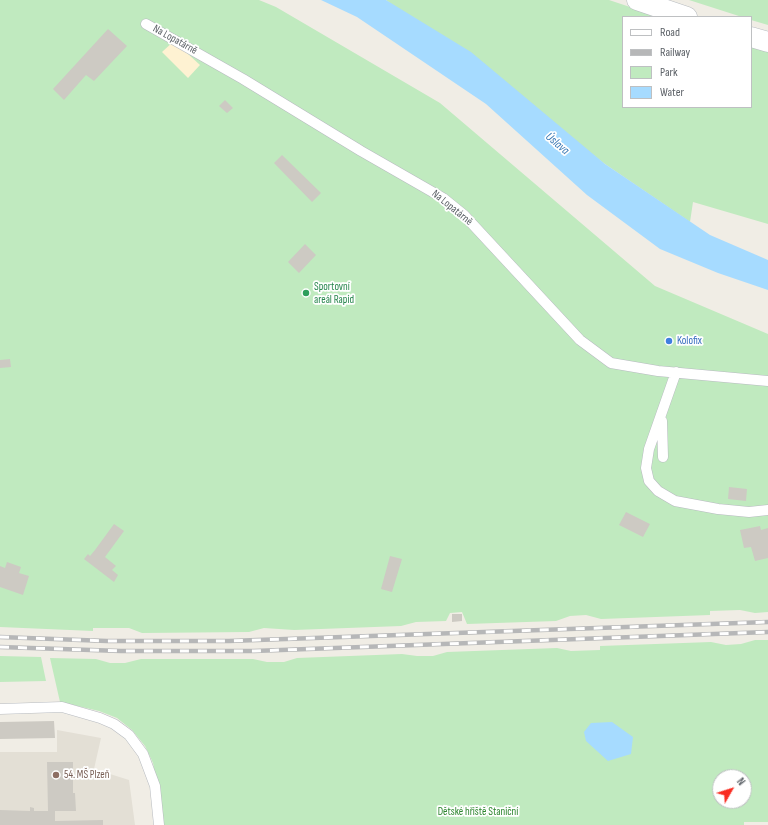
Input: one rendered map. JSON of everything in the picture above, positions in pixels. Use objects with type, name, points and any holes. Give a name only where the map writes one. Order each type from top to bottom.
[{"type":"street","points":[[636,0],[684,16]]},
{"type":"street","points":[[752,37],[768,42]]},
{"type":"lane","name":"Na Lopatárně","points":[[146,24],[243,79],[361,151],[443,198],[464,214],[580,340],[611,363],[641,369],[768,381]]},
{"type":"lane","points":[[676,372],[649,449],[646,468],[649,481],[658,491],[675,501],[718,509],[749,512],[768,510]]},
{"type":"lane","points":[[662,412],[663,457]]},
{"type":"lane","points":[[0,709],[62,708],[100,718],[114,724],[129,735],[143,754],[155,786],[159,825]]},
{"type":"shaded area","name":"54. MŠ Plzeň","points":[[57,730],[101,738],[94,769],[129,780],[135,825],[0,825],[0,752],[57,752]]},
{"type":"green space","name":"Sportovní areál Rapid","points":[[0,0],[259,0],[276,7],[440,103],[655,286],[768,334],[768,612],[755,613],[740,610],[710,611],[710,615],[601,619],[586,615],[570,616],[556,621],[467,624],[462,612],[450,613],[446,621],[416,622],[401,626],[294,630],[264,628],[249,632],[142,633],[129,628],[93,628],[93,631],[0,627]]},
{"type":"green space","points":[[386,0],[609,0],[657,16],[622,16],[622,108],[752,108],[752,45],[768,50],[768,224],[693,202],[690,222],[605,164]]},
{"type":"green space","points":[[689,0],[768,0],[768,25],[752,20],[752,16],[739,16]]},
{"type":"green space","name":"Dětské hřiště Staniční","points":[[755,640],[768,640],[768,822],[744,822],[744,825],[161,825],[158,789],[153,763],[145,746],[132,730],[117,718],[99,711],[60,702],[50,658],[96,659],[110,663],[125,663],[141,659],[253,659],[267,662],[284,662],[297,658],[402,654],[433,656],[447,652],[557,648],[571,651],[600,650],[600,646],[711,642],[726,645],[741,644]]},
{"type":"green space","points":[[0,656],[41,657],[46,681],[0,682]]},
{"type":"sand","points":[[174,41],[200,65],[188,78],[162,52]]},
{"type":"water","name":"Úslava","points":[[321,0],[386,0],[471,52],[605,164],[710,235],[768,260],[768,290],[718,273],[660,249],[587,195],[486,104],[357,17]]},
{"type":"water","points":[[612,722],[633,737],[631,754],[608,761],[586,741],[584,732],[591,723]]},
{"type":"building","points":[[108,29],[127,46],[94,81],[86,75],[64,100],[53,89]]},
{"type":"building","points":[[225,100],[233,108],[227,113],[219,106]]},
{"type":"building","points":[[282,155],[321,193],[312,202],[274,163]]},
{"type":"building","points":[[305,244],[316,255],[299,273],[288,262]]},
{"type":"building","points":[[10,359],[11,367],[0,368],[0,360]]},
{"type":"building","points":[[729,487],[747,489],[746,501],[728,499]]},
{"type":"building","points":[[626,512],[650,524],[643,537],[619,525]]},
{"type":"building","points":[[114,524],[124,531],[105,557],[116,566],[112,570],[118,575],[114,582],[84,559],[88,554],[90,556]]},
{"type":"building","points":[[760,526],[761,530],[768,528],[768,558],[755,561],[751,547],[744,548],[740,530]]},
{"type":"building","points":[[390,556],[402,559],[392,592],[381,589]]},
{"type":"building","points":[[7,562],[21,567],[19,573],[29,576],[23,595],[0,587],[0,566],[5,568]]},
{"type":"building","points":[[452,614],[462,614],[462,621],[452,622]]},
{"type":"building","points":[[54,721],[55,738],[0,739],[0,722]]},
{"type":"building","points":[[47,762],[73,762],[73,793],[75,793],[76,811],[55,811],[55,821],[103,820],[103,825],[0,825],[0,810],[30,811],[30,807],[34,808],[34,811],[48,811]]},
{"type":"railway","points":[[0,637],[107,641],[229,641],[768,622]]},
{"type":"railway","points":[[0,647],[121,651],[254,651],[768,632]]},
{"type":"place","name":"Sportovní areál Rapid","points":[[306,293]]},
{"type":"place","name":"Kolofix","points":[[669,341]]},
{"type":"place","name":"54. MŠ Plzeň","points":[[56,775]]}]
